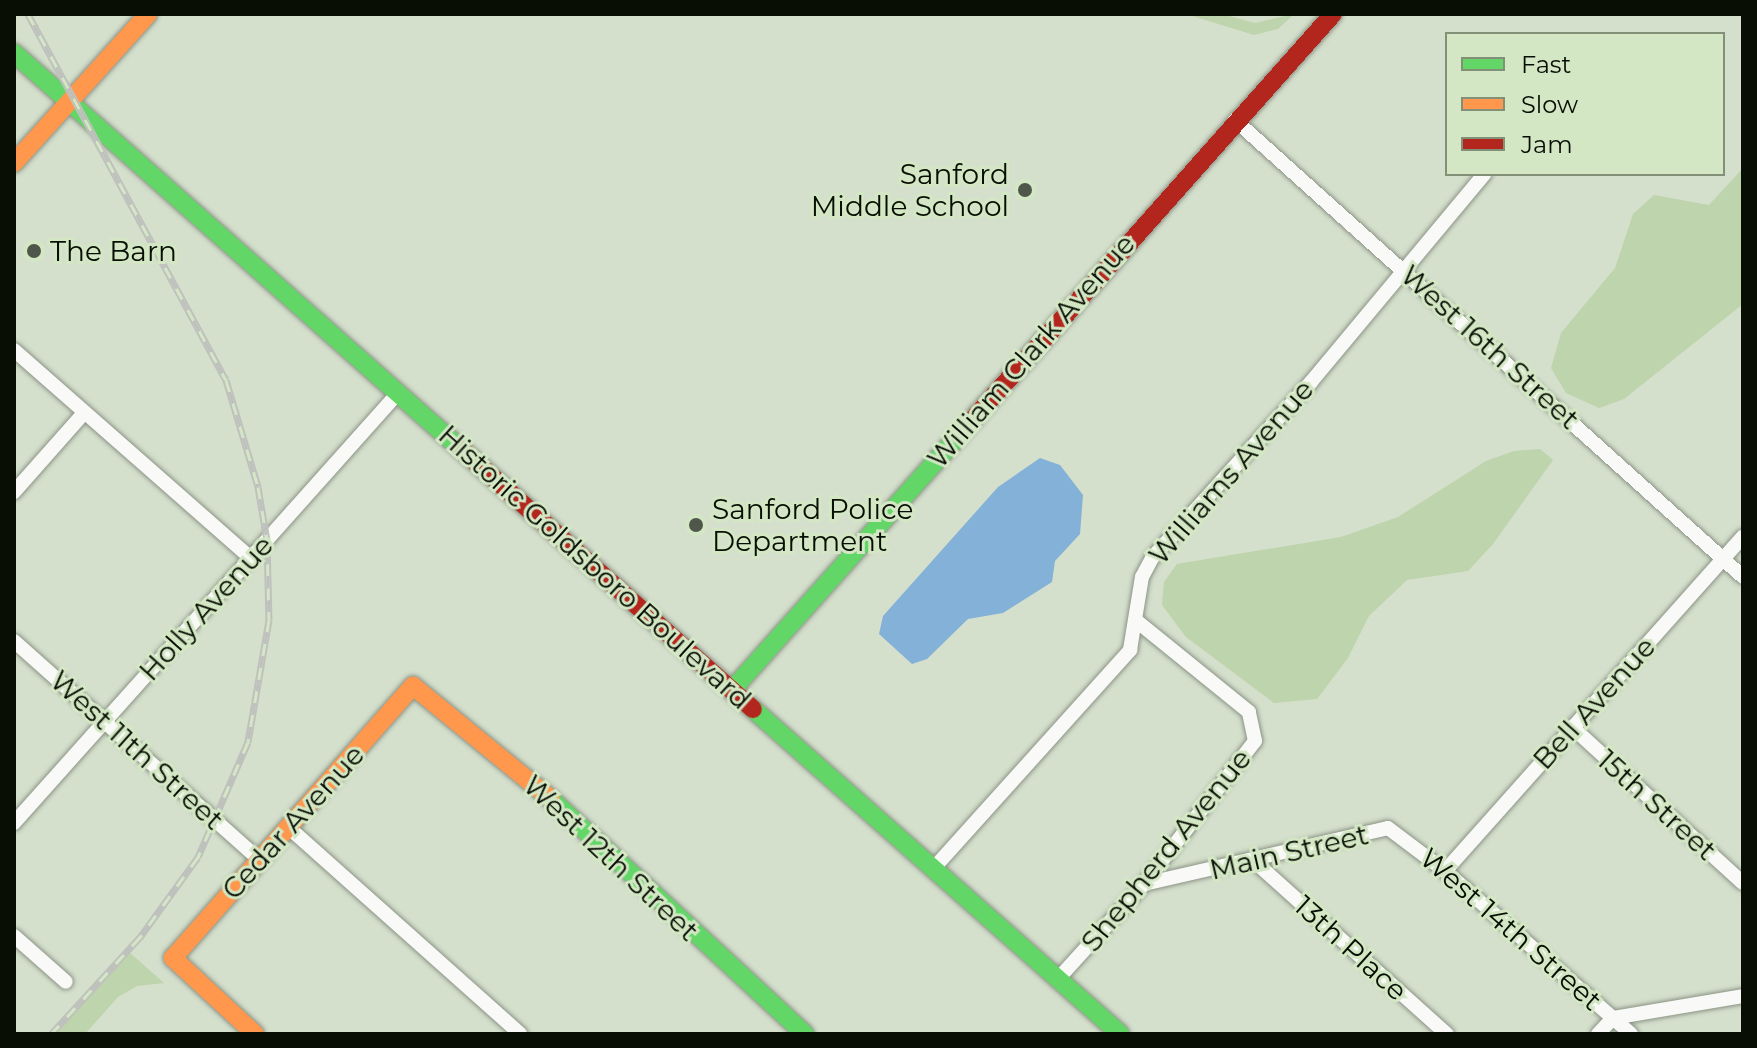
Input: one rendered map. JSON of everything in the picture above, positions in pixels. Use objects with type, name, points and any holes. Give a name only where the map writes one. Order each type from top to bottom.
[{"type":"street","points":[[14,163],[148,14]]},
{"type":"street","name":"William Clark Avenue","points":[[732,690],[1235,120],[1333,14]]},
{"type":"street","name":"Historic Goldsboro Boulevard","points":[[14,53],[1120,1034]]},
{"type":"street","name":"West 16th Street","points":[[1235,120],[1404,268],[1743,577]]},
{"type":"street","name":"Williams Avenue","points":[[933,869],[1130,650],[1138,622],[1142,577],[1152,558],[1482,176]]},
{"type":"street","points":[[14,350],[251,558]]},
{"type":"street","name":"Holly Avenue","points":[[14,823],[398,393]]},
{"type":"street","points":[[14,492],[84,413]]},
{"type":"street","name":"Bell Avenue","points":[[1445,871],[1743,536]]},
{"type":"street","name":"Shepherd Avenue","points":[[1057,980],[1144,884],[1166,850],[1247,754],[1257,732],[1249,712],[1138,622]]},
{"type":"street","name":"West 11th Street","points":[[14,641],[259,859]]},
{"type":"street","name":"Cedar Avenue","points":[[255,1034],[173,958],[413,686]]},
{"type":"street","name":"West 12th Street","points":[[413,686],[580,823],[805,1034]]},
{"type":"street","name":"15th Street","points":[[1572,727],[1743,883]]},
{"type":"street","points":[[288,827],[520,1034]]},
{"type":"street","name":"Main Street","points":[[1144,884],[1255,862],[1388,828]]},
{"type":"street","name":"West 14th Street","points":[[1388,828],[1445,871],[1631,1034]]},
{"type":"street","name":"13th Place","points":[[1255,862],[1447,1034]]},
{"type":"street","points":[[14,936],[66,982]]},
{"type":"street","points":[[1598,1034],[1613,1018],[1743,996]]},
{"type":"green space","points":[[1186,14],[1222,14],[1255,23],[1294,14],[1278,29],[1254,35]]},
{"type":"green space","points":[[1743,168],[1743,304],[1624,399],[1599,408],[1566,393],[1551,368],[1561,333],[1615,268],[1633,214],[1654,195],[1709,205]]},
{"type":"green space","points":[[1540,449],[1553,460],[1493,544],[1468,571],[1407,580],[1369,616],[1348,658],[1317,699],[1274,703],[1186,637],[1162,605],[1164,582],[1177,564],[1341,537],[1398,517],[1486,461],[1514,451]]},
{"type":"green space","points":[[129,952],[164,983],[137,986],[118,997],[85,1034],[54,1034]]},
{"type":"water","points":[[1040,458],[1060,465],[1083,495],[1080,534],[1055,561],[1052,582],[1003,613],[968,619],[927,659],[912,664],[879,634],[883,616],[998,487]]},
{"type":"railway","points":[[28,14],[226,380],[258,487],[267,540],[269,620],[248,742],[198,857],[140,937],[51,1034]]},
{"type":"traffic: fast","points":[[14,53],[461,449]]},
{"type":"traffic: fast","points":[[732,690],[974,418]]},
{"type":"traffic: fast","points":[[753,709],[1120,1034]]},
{"type":"traffic: fast","points":[[551,799],[805,1034]]},
{"type":"traffic: slow","points":[[14,163],[148,14]]},
{"type":"traffic: slow","points":[[255,1034],[173,958],[413,686],[551,799]]},
{"type":"traffic: jam","points":[[974,418],[1333,14]]},
{"type":"traffic: jam","points":[[461,449],[753,709]]},
{"type":"place","name":"Sanford Middle School","points":[[1025,190]]},
{"type":"place","name":"The Barn","points":[[34,251]]},
{"type":"place","name":"Sanford Police Department","points":[[696,525]]}]
